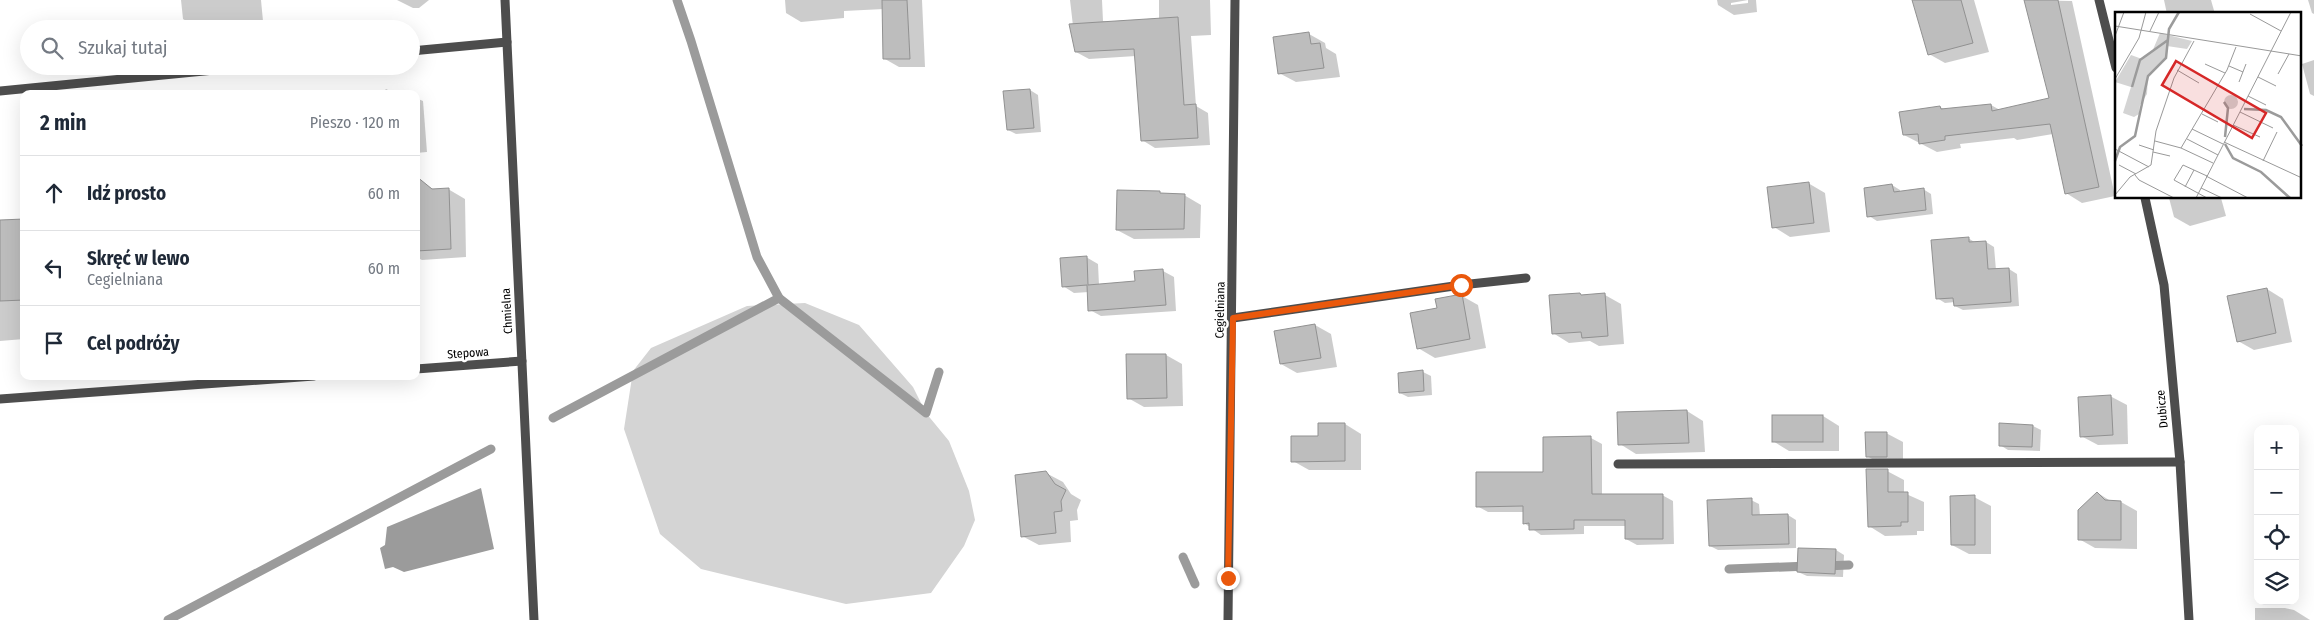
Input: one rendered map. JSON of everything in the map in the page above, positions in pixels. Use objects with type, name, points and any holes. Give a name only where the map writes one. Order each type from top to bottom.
[{"type":"street","name":"Chmielna","points":[[505,0],[534,620]]},
{"type":"street","name":"Cegielniana","points":[[1228,620],[1233,318],[1235,0]]},
{"type":"street","points":[[2099,0],[2115,64]]},
{"type":"street","points":[[420,50],[507,42]]},
{"type":"street","points":[[0,91],[164,75]]},
{"type":"street","name":"Dubicze","points":[[2145,199],[2164,285],[2180,462],[2189,620]]},
{"type":"street","points":[[1233,318],[1461,285],[1526,278]]},
{"type":"street","name":"Stepowa","points":[[420,369],[522,361]]},
{"type":"street","points":[[0,399],[259,380]]},
{"type":"street","points":[[1618,464],[2180,462]]},
{"type":"shaded area","points":[[805,303],[859,325],[913,387],[926,413],[949,441],[969,491],[975,520],[964,546],[931,593],[846,604],[701,569],[660,534],[624,429],[633,371],[651,348],[747,306]]},
{"type":"shaded area","points":[[481,488],[494,549],[404,572],[393,567],[385,569],[380,548],[385,545],[387,527]]},
{"type":"building","points":[[882,0],[907,0],[910,59],[883,59]]},
{"type":"building","points":[[1912,0],[1961,0],[1973,43],[1928,55]]},
{"type":"building","points":[[2024,0],[2058,0],[2099,187],[2065,194],[2050,124],[1945,136],[1945,140],[1919,144],[1918,134],[1903,135],[1899,112],[1940,106],[1941,109],[1991,104],[1992,111],[2049,98]]},
{"type":"building","points":[[1178,17],[1184,105],[1196,104],[1198,138],[1141,141],[1134,49],[1075,52],[1069,24]]},
{"type":"building","points":[[1309,32],[1311,44],[1320,43],[1324,68],[1278,74],[1273,37]]},
{"type":"building","points":[[1030,89],[1034,128],[1007,130],[1003,91]]},
{"type":"building","points":[[420,179],[432,189],[449,188],[451,249],[420,251]]},
{"type":"building","points":[[1809,182],[1814,223],[1772,228],[1767,187]]},
{"type":"building","points":[[1892,184],[1894,192],[1924,188],[1926,210],[1867,217],[1864,188]]},
{"type":"building","points":[[1117,190],[1160,191],[1160,193],[1185,194],[1184,229],[1116,230]]},
{"type":"building","points":[[20,219],[20,300],[0,301],[0,220]]},
{"type":"building","points":[[1969,237],[1969,242],[1986,241],[1988,269],[2009,268],[2011,302],[1954,306],[1953,298],[1936,299],[1931,240]]},
{"type":"building","points":[[1087,256],[1088,285],[1135,281],[1134,271],[1163,269],[1166,305],[1088,311],[1087,285],[1062,287],[1060,258]]},
{"type":"building","points":[[2267,288],[2276,333],[2237,342],[2227,296]]},
{"type":"building","points":[[1580,293],[1581,295],[1605,293],[1608,336],[1582,338],[1581,332],[1552,334],[1549,295]]},
{"type":"building","points":[[1462,294],[1470,339],[1417,349],[1410,313],[1437,308],[1435,299]]},
{"type":"building","points":[[1315,324],[1321,358],[1280,364],[1274,331]]},
{"type":"building","points":[[1126,354],[1166,354],[1167,398],[1127,399]]},
{"type":"building","points":[[1423,370],[1424,391],[1399,393],[1398,373]]},
{"type":"building","points":[[2111,395],[2113,435],[2080,437],[2078,397]]},
{"type":"building","points":[[1687,410],[1689,443],[1618,445],[1617,412]]},
{"type":"building","points":[[1772,415],[1823,415],[1823,442],[1772,442]]},
{"type":"building","points":[[1318,423],[1345,423],[1345,461],[1291,462],[1291,436],[1318,436]]},
{"type":"building","points":[[1999,423],[2033,425],[2032,447],[1999,446]]},
{"type":"building","points":[[1865,432],[1887,432],[1887,457],[1866,457]]},
{"type":"building","points":[[1591,436],[1592,494],[1663,494],[1663,539],[1625,539],[1625,520],[1574,520],[1574,529],[1529,530],[1529,523],[1523,524],[1523,506],[1476,507],[1476,472],[1543,472],[1543,437]]},
{"type":"building","points":[[1866,469],[1888,469],[1888,492],[1908,492],[1908,522],[1901,522],[1901,526],[1868,527]]},
{"type":"building","points":[[1046,471],[1055,484],[1066,490],[1061,501],[1062,511],[1054,512],[1056,533],[1021,537],[1015,475]]},
{"type":"building","points":[[2097,492],[2105,500],[2121,501],[2121,540],[2078,540],[2078,510]]},
{"type":"building","points":[[1975,495],[1975,545],[1951,545],[1950,496]]},
{"type":"building","points":[[1752,498],[1752,515],[1788,514],[1789,544],[1709,546],[1707,500]]},
{"type":"building","points":[[1798,548],[1836,549],[1835,574],[1797,572]]},
{"type":"waterway","points":[[677,0],[757,257],[779,298],[926,413],[939,372]]},
{"type":"waterway","points":[[553,418],[779,298]]},
{"type":"waterway","points":[[168,620],[491,449]]},
{"type":"waterway","points":[[1183,557],[1195,584]]},
{"type":"waterway","points":[[1824,566],[1849,565]]},
{"type":"waterway","points":[[1729,569],[1809,566]]},
{"type":"route","points":[[1228,578],[1233,318],[1461,285]]}]
